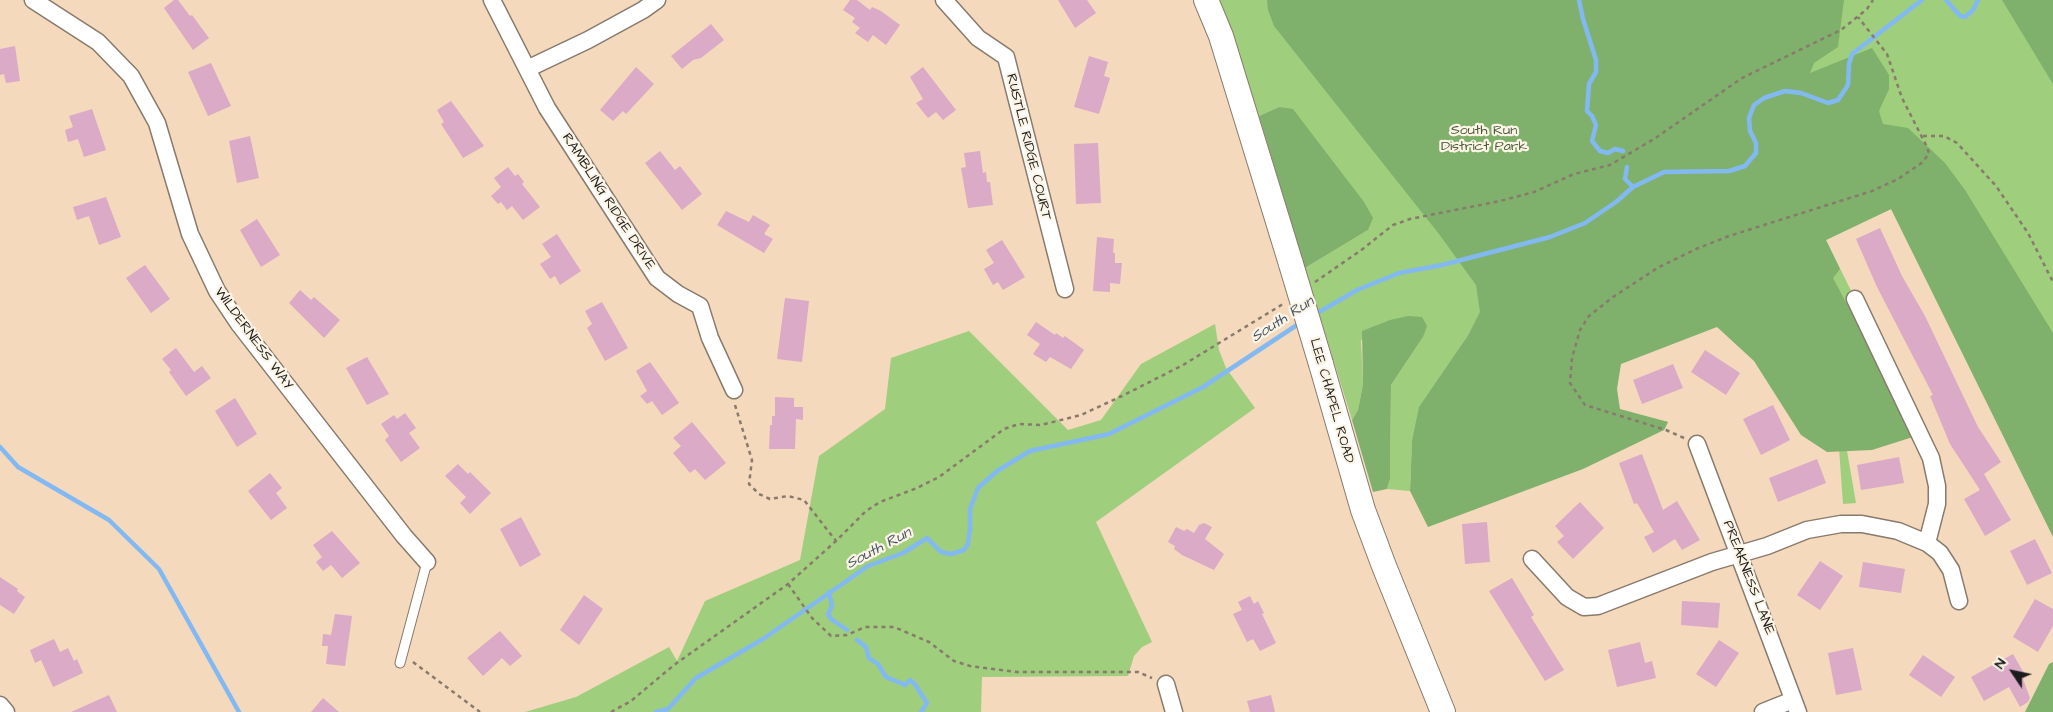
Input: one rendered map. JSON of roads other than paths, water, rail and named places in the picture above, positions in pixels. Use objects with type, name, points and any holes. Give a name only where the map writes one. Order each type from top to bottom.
[{"type":"main road","name":"LEE CHAPEL ROAD","points":[[1206,0],[1221,36],[1363,510],[1443,712]]},
{"type":"street","name":"WILDERNESS WAY","points":[[33,0],[98,42],[131,76],[157,123],[190,234],[217,291],[325,434],[427,562]]},
{"type":"street","name":"RAMBLING RIDGE DRIVE","points":[[492,0],[547,108],[658,278],[665,285],[700,306],[710,338],[734,390]]},
{"type":"street","points":[[527,70],[612,27],[657,0]]},
{"type":"street","name":"RUSTLE RIDGE COURT","points":[[944,0],[978,38],[1006,58],[1065,289]]},
{"type":"street","points":[[1855,299],[1931,458],[1937,486],[1937,504],[1927,543]]},
{"type":"street","name":"PREAKNESS LANE","points":[[1697,444],[1796,706]]},
{"type":"street","points":[[1532,559],[1567,597],[1584,607],[1598,606],[1807,530],[1841,524],[1875,526],[1898,531],[1927,543],[1940,553],[1951,570],[1959,601]]},
{"type":"street","points":[[1166,684],[1174,712]]},
{"type":"street","points":[[0,706],[6,712]]},
{"type":"street","points":[[1763,712],[1796,706]]},
{"type":"lane","name":"WILDERNESS WAY","points":[[401,659],[427,562]]},
{"type":"waterway","points":[[1579,0],[1596,60],[1596,72],[1589,84],[1587,111],[1592,116],[1596,125],[1592,141],[1600,151],[1608,153],[1615,149],[1623,151]]},
{"type":"waterway","name":"South Run","points":[[1314,315],[1357,290],[1399,273],[1442,265],[1550,237],[1585,223],[1616,202],[1633,187],[1664,172],[1729,171],[1745,166],[1756,153],[1756,143],[1750,131],[1749,118],[1754,105],[1764,98],[1785,91],[1801,93],[1828,103],[1838,100],[1848,85],[1849,64],[1852,54],[1922,0]]},
{"type":"waterway","name":"South Run","points":[[1946,0],[1960,16],[1965,17],[1973,10],[1978,0]]},
{"type":"waterway","points":[[1627,167],[1625,179],[1633,187]]},
{"type":"waterway","name":"South Run","points":[[656,712],[668,709],[696,678],[763,639],[868,566],[903,553],[927,538],[941,552],[951,554],[964,550],[968,544],[970,509],[978,488],[997,471],[1030,451],[1109,434],[1203,387],[1300,323]]},
{"type":"waterway","points":[[0,447],[18,467],[109,520],[159,569],[239,712]]},
{"type":"waterway","points":[[829,592],[832,606],[828,614],[831,619],[847,630]]},
{"type":"waterway","points":[[857,640],[866,647],[869,658],[878,664],[886,677],[905,685],[910,680],[914,683],[927,703],[921,712]]},
{"type":"park label","name":"South Run District Park","points":[[1484,140]]}]
